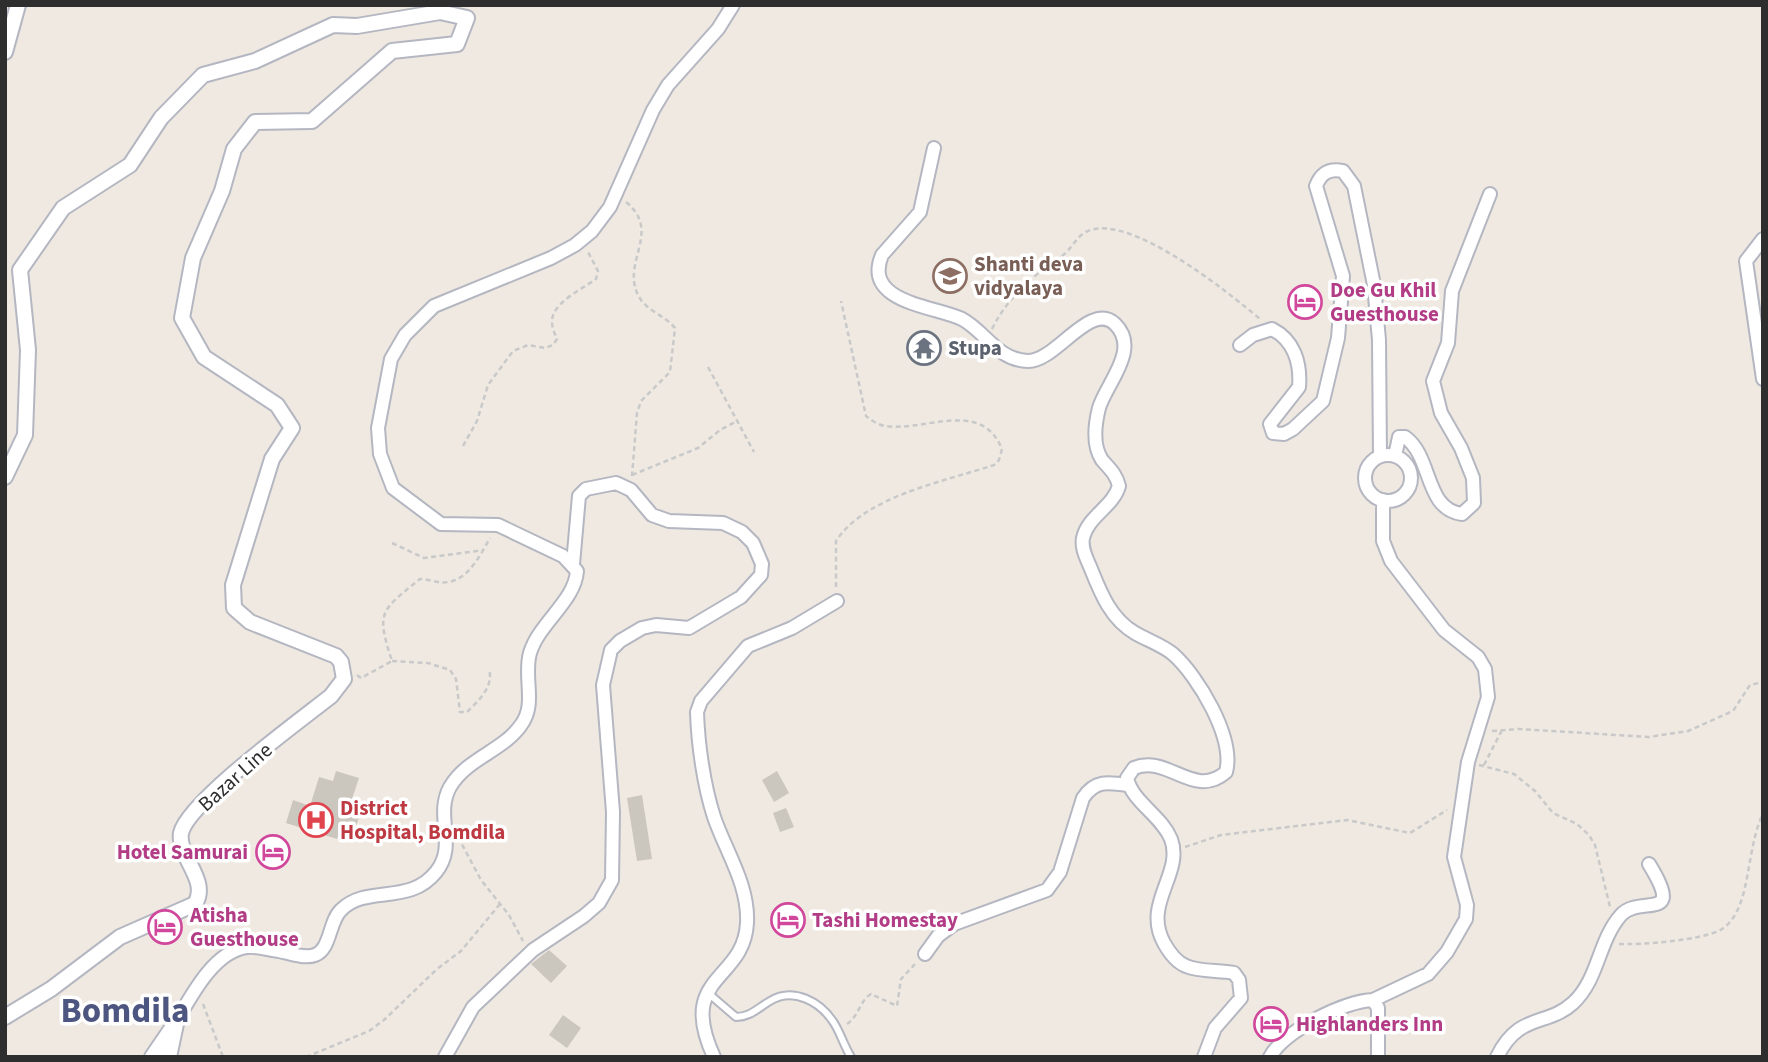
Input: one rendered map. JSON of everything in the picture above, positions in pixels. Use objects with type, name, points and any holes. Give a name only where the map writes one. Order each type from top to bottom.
[{"type":"street","points":[[5,52],[18,5]]},
{"type":"street","points":[[573,564],[498,525],[441,524],[393,488],[380,454],[379,428],[391,359],[405,335],[434,306],[516,274],[581,241],[601,221],[617,194],[639,140],[663,94],[718,29],[733,5]]},
{"type":"street","points":[[5,477],[25,435],[28,350],[20,270],[62,208],[131,165],[161,118],[202,75],[255,61],[333,25],[357,26],[440,12],[468,12],[457,44],[391,51],[312,121],[255,122],[234,149],[222,191],[193,258],[182,318],[204,357],[277,405],[292,428],[272,459],[233,585],[234,608],[250,622],[326,650],[341,662]]},
{"type":"street","points":[[934,148],[920,212],[882,255],[879,273],[895,296],[926,310],[960,319],[999,351],[1028,361],[1044,357],[1077,329],[1099,319],[1114,323],[1121,331],[1123,354],[1100,405],[1095,433],[1100,457],[1113,471],[1119,486],[1112,501],[1086,530],[1083,548],[1119,622],[1173,654],[1210,706],[1224,733],[1229,754],[1226,772],[1212,781],[1193,782],[1152,763],[1130,771],[1128,785]]},
{"type":"street","points":[[1240,345],[1253,335],[1272,329],[1287,339],[1297,357],[1300,375],[1294,395],[1270,424],[1273,433],[1284,434],[1315,412],[1328,389],[1338,338],[1343,276],[1316,186],[1326,172],[1343,171],[1354,186],[1374,285],[1379,340],[1380,456]]},
{"type":"street","points":[[1395,456],[1399,437],[1405,437],[1420,454],[1443,506],[1451,513],[1462,514],[1474,503],[1473,478],[1435,398],[1433,381],[1448,343],[1451,291],[1490,194]]},
{"type":"street","points":[[1763,239],[1746,261],[1763,379]]},
{"type":"street","points":[[1380,456],[1395,456],[1407,465],[1410,480],[1404,494],[1391,500],[1383,500],[1371,493],[1365,479],[1369,465],[1380,456]]},
{"type":"street","points":[[152,1057],[198,987],[221,961],[245,947],[317,955],[324,947],[341,910],[353,902],[411,892],[427,883],[446,857],[449,840],[444,804],[458,775],[513,734],[527,715],[530,652],[539,632],[576,578],[573,564],[579,496],[586,489],[616,483],[631,490],[652,515],[669,521],[723,523],[742,532],[759,553],[761,575],[740,597],[689,628],[656,625],[642,628],[620,641],[611,650],[603,685],[613,812],[611,880],[598,903],[584,916],[530,953],[473,1007],[445,1057]]},
{"type":"street","points":[[1270,1057],[1276,1045],[1312,1022],[1353,1004],[1373,1000],[1428,974],[1447,952],[1466,919],[1467,905],[1454,857],[1466,774],[1488,697],[1485,668],[1478,657],[1436,621],[1391,561],[1383,541],[1383,500]]},
{"type":"street","points":[[714,1057],[702,1014],[706,991],[746,936],[747,901],[713,813],[697,712],[701,701],[748,646],[792,628],[837,601]]},
{"type":"street","name":"Bazar Line","points":[[5,1017],[51,989],[120,937],[195,904],[199,891],[181,839],[182,830],[220,786],[340,688],[345,672],[341,662]]},
{"type":"street","points":[[925,954],[938,936],[954,924],[1047,890],[1060,872],[1088,790],[1099,783],[1128,785],[1171,839],[1173,852],[1167,882],[1155,914],[1162,940],[1169,952],[1186,966],[1234,973],[1242,991],[1241,999],[1215,1028],[1203,1057]]},
{"type":"street","points":[[1497,1057],[1501,1048],[1525,1024],[1572,1004],[1594,976],[1615,924],[1631,907],[1652,907],[1661,901],[1664,893],[1661,884],[1648,864]]},
{"type":"street","points":[[1373,1000],[1378,1008],[1378,1057]]},
{"type":"street","points":[[170,1057],[176,1022]]},
{"type":"lane","points":[[706,991],[736,1017],[745,1017],[786,994],[799,995],[823,1010],[851,1057]]},
{"type":"path","points":[[617,194],[640,216],[644,227],[634,273],[640,299],[675,328],[670,372],[641,401],[637,413],[631,490]]},
{"type":"path","points":[[986,341],[1002,310],[1034,274],[1068,252],[1078,237],[1100,228],[1144,237],[1272,329]]},
{"type":"path","points":[[463,446],[477,421],[488,385],[513,351],[528,345],[545,348],[553,345],[556,339],[553,314],[576,291],[597,279],[596,264],[581,241]]},
{"type":"path","points":[[837,601],[834,556],[836,541],[842,532],[875,506],[994,465],[999,460],[1002,449],[989,430],[961,418],[932,424],[882,426],[866,416],[841,301]]},
{"type":"path","points":[[708,367],[754,453]]},
{"type":"path","points":[[632,475],[698,448],[720,430],[737,421]]},
{"type":"path","points":[[392,661],[382,630],[382,618],[387,608],[420,579],[450,582],[470,569],[498,525]]},
{"type":"path","points":[[392,543],[424,558],[484,550]]},
{"type":"path","points":[[341,662],[361,678],[392,661],[428,663],[450,670],[456,679],[460,712],[467,712],[488,689],[491,677],[489,669]]},
{"type":"path","points":[[1476,736],[1503,729],[1649,737],[1688,731],[1733,711],[1750,685],[1763,682]]},
{"type":"path","points":[[1466,774],[1484,765],[1503,729]]},
{"type":"path","points":[[1484,765],[1514,774],[1535,791],[1545,806],[1577,824],[1589,835],[1595,845],[1615,924]]},
{"type":"path","points":[[1173,852],[1221,835],[1347,820],[1410,834],[1452,807],[1464,792]]},
{"type":"path","points":[[1606,943],[1661,942],[1719,932],[1728,925],[1742,898],[1748,856],[1763,813]]},
{"type":"path","points":[[445,826],[462,841],[481,880],[500,904],[530,953]]},
{"type":"path","points":[[306,1057],[369,1031],[384,1020],[437,969],[461,951],[500,904]]},
{"type":"path","points":[[836,1028],[852,1020],[861,1010],[864,999],[871,994],[897,1006],[901,979],[925,954]]},
{"type":"path","points":[[198,987],[223,1057]]},
{"type":"building","points":[[336,771],[359,778],[348,811],[360,815],[355,829],[342,825],[337,839],[286,823],[293,800],[310,806],[319,777],[333,781]]},
{"type":"building","points":[[777,771],[789,793],[774,802],[762,780]]},
{"type":"building","points":[[642,795],[652,859],[637,861],[627,798]]},
{"type":"building","points":[[786,808],[794,827],[780,832],[773,813]]},
{"type":"building","points":[[549,950],[567,966],[551,983],[531,964]]},
{"type":"building","points":[[563,1015],[581,1028],[567,1048],[549,1035]]},
{"type":"place","name":"Shanti deva vidyalaya","points":[[950,276]]},
{"type":"place","name":"Doe Gu Khil Guesthouse","points":[[1305,302]]},
{"type":"place","name":"Stupa","points":[[924,348]]},
{"type":"place","name":"District Hospital, Bomdila","points":[[316,820]]},
{"type":"place","name":"Hotel Samurai","points":[[273,852]]},
{"type":"place","name":"Tashi Homestay","points":[[788,920]]},
{"type":"place","name":"Atisha Guesthouse","points":[[165,927]]},
{"type":"place","name":"Highlanders Inn","points":[[1271,1024]]},
{"type":"district","name":"Bomdila","points":[[125,1011]]}]
